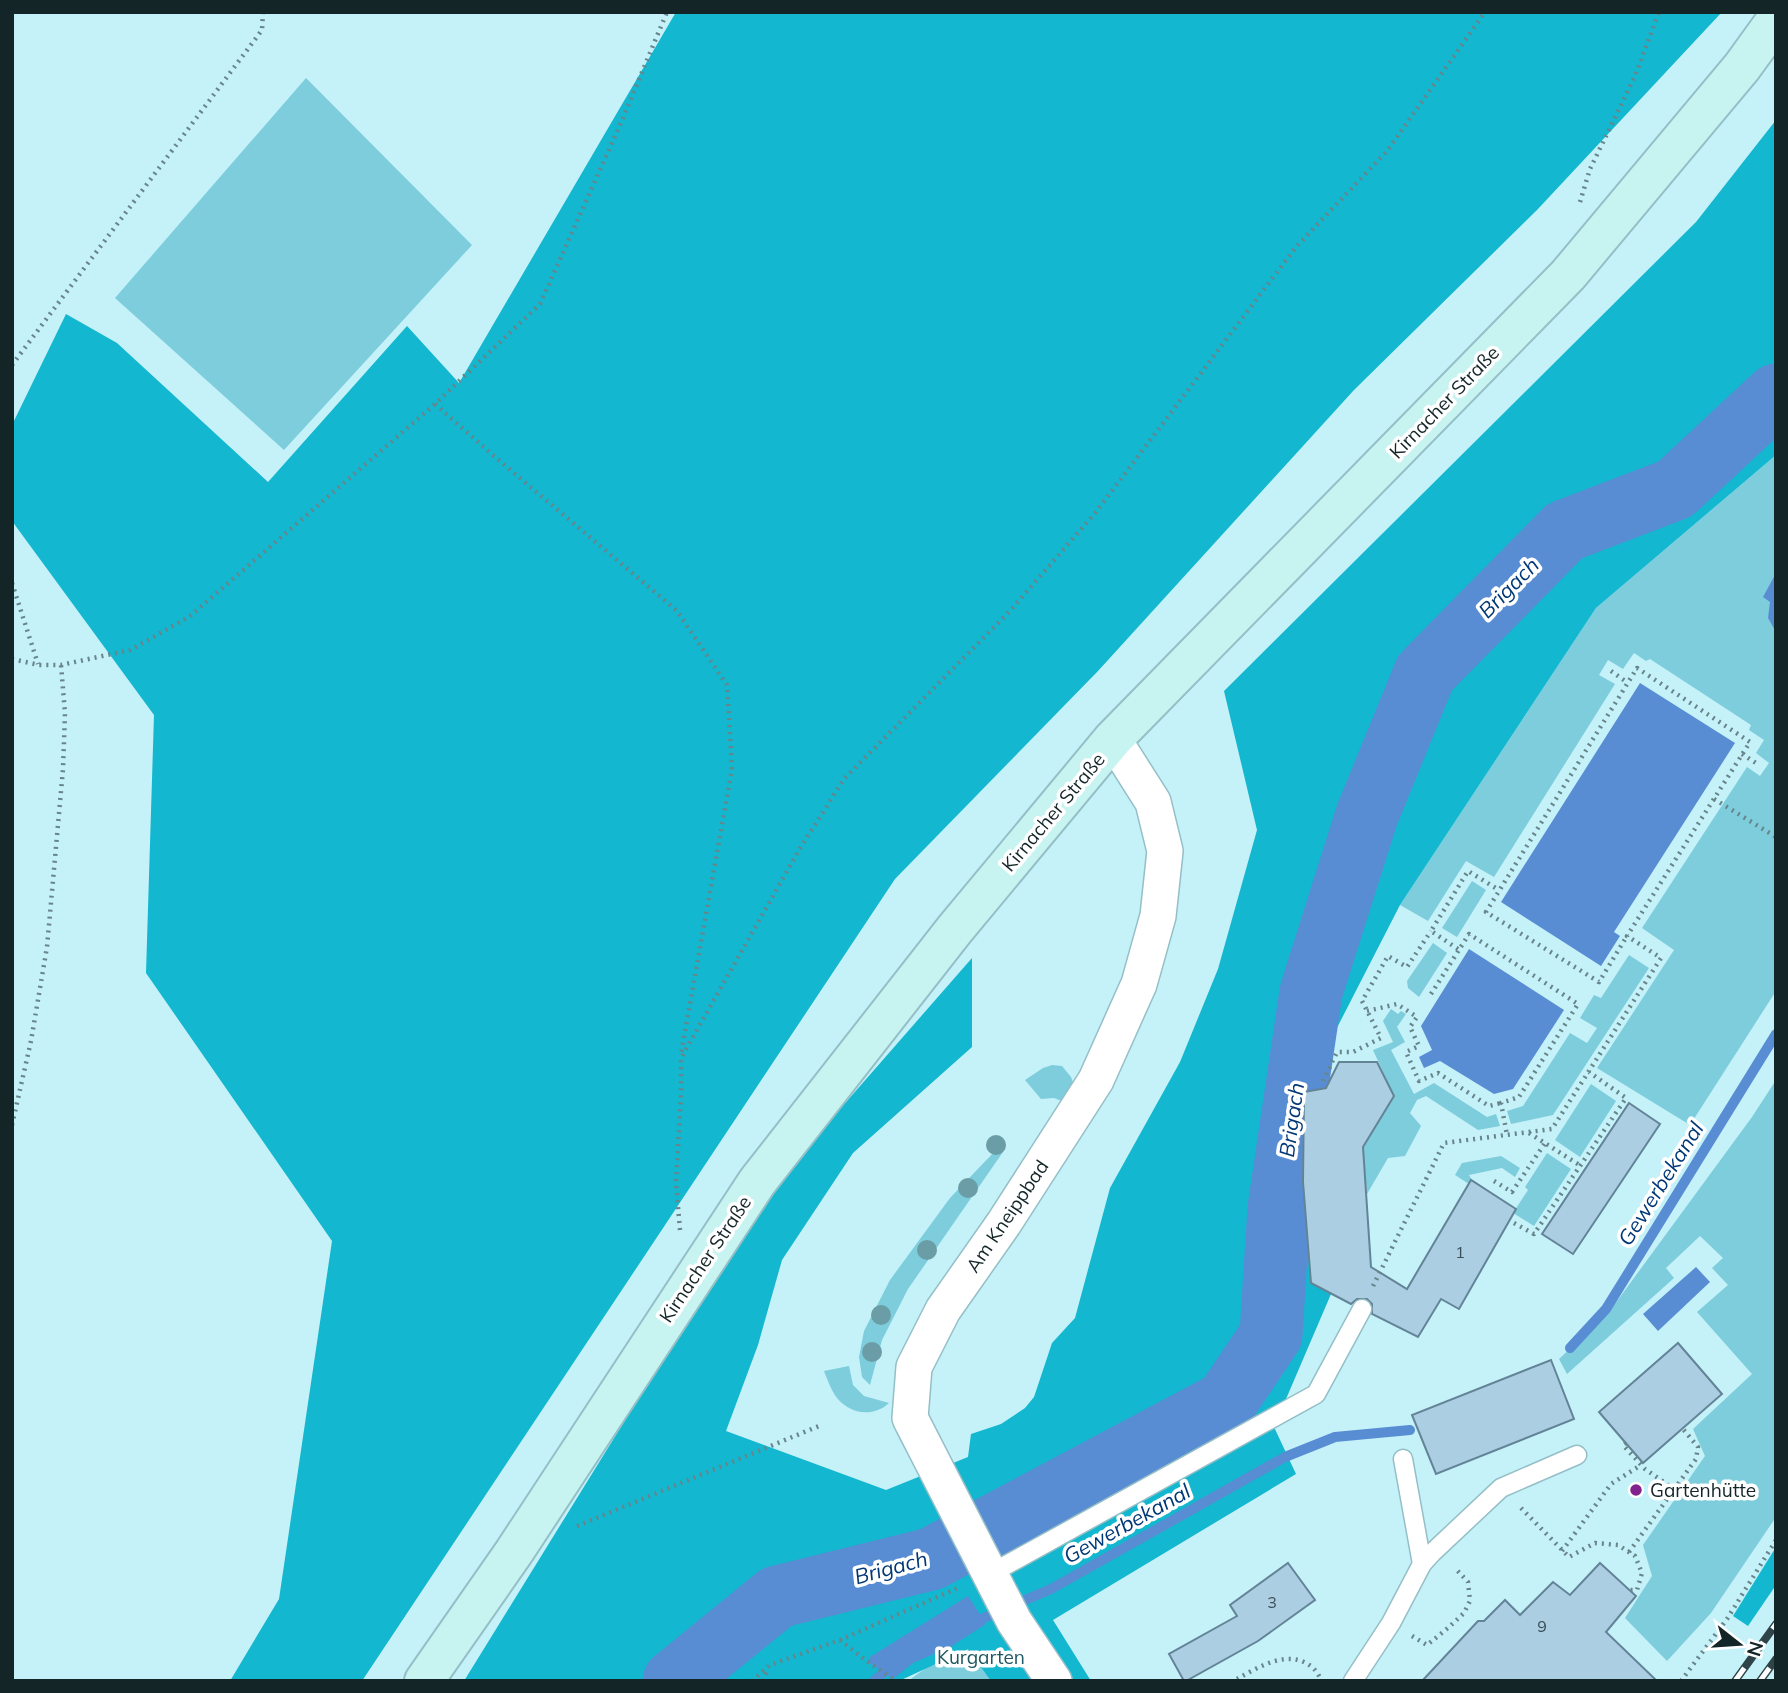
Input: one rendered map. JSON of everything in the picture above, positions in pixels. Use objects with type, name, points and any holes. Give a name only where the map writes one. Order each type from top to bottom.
[{"type":"main road","name":"Kirnacher Straße","points":[[424,1681],[514,1552],[757,1182],[955,929],[1113,739],[1569,275],[1742,67],[1776,20]]},
{"type":"street","name":"Am Kneippbad","points":[[1054,1681],[1014,1621],[910,1418],[914,1367],[943,1310],[1004,1223],[1096,1080],[1139,984],[1158,916],[1165,851],[1153,802],[1113,739]]},
{"type":"lane","points":[[988,1571],[1316,1394],[1362,1309]]},
{"type":"lane","points":[[1353,1681],[1391,1623],[1428,1558],[1501,1488],[1577,1455]]},
{"type":"lane","points":[[1403,1460],[1428,1558]]},
{"type":"path","points":[[12,365],[262,30],[263,12]]},
{"type":"path","points":[[12,659],[39,665],[61,665],[130,650],[189,617],[435,404],[540,304],[667,12]]},
{"type":"path","points":[[681,1058],[799,850],[844,779],[1009,612],[1096,512],[1296,247],[1387,150],[1485,12]]},
{"type":"path","points":[[1579,205],[1590,169],[1635,76],[1659,12]]},
{"type":"path","points":[[435,404],[676,610],[727,685],[732,769],[681,1058],[676,1183],[684,1290]]},
{"type":"path","points":[[12,583],[39,665]]},
{"type":"path","points":[[12,1125],[31,1041],[47,947],[63,769],[65,713],[61,665]]},
{"type":"path","points":[[1637,668],[1750,742],[1599,982],[1486,912],[1628,683],[1637,668]]},
{"type":"path","points":[[1611,671],[1628,683]]},
{"type":"path","points":[[1742,754],[1759,765]]},
{"type":"path","points":[[1714,799],[1776,837]]},
{"type":"path","points":[[1323,1081],[1337,1052],[1353,1052],[1381,1038],[1362,1001],[1388,956],[1407,967],[1468,871],[1499,890]]},
{"type":"path","points":[[1431,931],[1458,949]]},
{"type":"path","points":[[1367,1011],[1398,1004],[1417,1017],[1410,1027],[1419,1046],[1406,1052],[1419,1081],[1438,1073],[1489,1106],[1519,1097],[1578,1004],[1469,934],[1431,994]]},
{"type":"path","points":[[1362,1309],[1444,1143],[1552,1129],[1661,958],[1627,936]]},
{"type":"path","points":[[1514,1223],[1534,1234],[1626,1098],[1588,1072]]},
{"type":"path","points":[[1501,1103],[1507,1135]]},
{"type":"path","points":[[1528,1132],[1581,1166]]},
{"type":"path","points":[[1494,1181],[1512,1192],[1545,1143]]},
{"type":"path","points":[[565,1531],[819,1426]]},
{"type":"path","points":[[1629,1552],[1696,1459],[1698,1447],[1682,1429]]},
{"type":"path","points":[[1626,1443],[1623,1445],[1641,1465],[1674,1489]]},
{"type":"path","points":[[1562,1551],[1611,1484],[1641,1465]]},
{"type":"path","points":[[1501,1488],[1569,1557],[1595,1543],[1618,1545],[1635,1556],[1642,1573],[1637,1590],[1630,1590]]},
{"type":"path","points":[[1681,1681],[1727,1619],[1776,1540]]},
{"type":"path","points":[[1391,1623],[1427,1645],[1464,1613],[1470,1601],[1468,1582],[1457,1569],[1428,1558]]},
{"type":"path","points":[[752,1681],[770,1665],[839,1640],[988,1571]]},
{"type":"path","points":[[839,1640],[896,1681]]},
{"type":"path","points":[[1237,1679],[1269,1662],[1295,1658],[1313,1667],[1322,1681]]},
{"type":"path","points":[[763,1681],[770,1665]]},
{"type":"green space","points":[[676,12],[1722,12],[1537,210],[1354,390],[1098,671],[895,879],[362,1681],[230,1681],[279,1599],[332,1241],[146,973],[154,715],[12,521],[12,425],[66,314],[117,343],[268,482],[407,326],[459,383]]},
{"type":"green space","points":[[306,78],[472,245],[284,450],[115,298]]},
{"type":"green space","points":[[1776,120],[1776,455],[1596,608],[1400,905],[1304,1092],[1303,1182],[1311,1281],[1327,1279],[1331,1294],[1274,1427],[1296,1474],[1053,1620],[1091,1681],[991,1681],[968,1649],[899,1681],[464,1681],[763,1197],[972,958],[972,1047],[853,1153],[782,1260],[758,1345],[726,1431],[886,1490],[968,1457],[971,1434],[1001,1424],[1025,1408],[1034,1397],[1052,1343],[1075,1318],[1110,1188],[1180,1062],[1218,969],[1257,830],[1224,691],[1696,222]]},
{"type":"green space","points":[[1776,455],[1776,991],[1690,1125],[1597,1068],[1674,950],[1642,928],[1747,767],[1760,776],[1769,763],[1756,753],[1764,740],[1749,730],[1751,725],[1650,659],[1646,661],[1634,653],[1623,669],[1608,660],[1599,675],[1615,684],[1494,877],[1466,861],[1428,921],[1400,905],[1596,608]]},
{"type":"green space","points":[[1472,881],[1486,890],[1457,937],[1442,928]]},
{"type":"green space","points":[[1433,943],[1447,953],[1419,997],[1408,988],[1407,981]]},
{"type":"green space","points":[[1629,955],[1649,968],[1553,1115],[1511,1124],[1507,1111],[1523,1106],[1570,1033],[1587,1043],[1597,1028],[1580,1018],[1594,995],[1601,998]]},
{"type":"green space","points":[[1391,1009],[1398,1014],[1401,1011],[1406,1014],[1397,1027],[1405,1042],[1391,1050],[1414,1094],[1434,1083],[1487,1117],[1496,1114],[1500,1126],[1478,1130],[1426,1096],[1417,1100],[1410,1113],[1421,1126],[1405,1156],[1388,1158],[1367,1194],[1361,1128],[1394,1096],[1373,1050],[1393,1042],[1383,1021]]},
{"type":"green space","points":[[1052,1065],[1062,1066],[1071,1077],[1074,1085],[1067,1103],[1054,1098],[1041,1099],[1025,1080]]},
{"type":"green space","points":[[1776,1080],[1776,1517],[1711,1613],[1667,1661],[1625,1618],[1652,1576],[1643,1545],[1705,1456],[1693,1429],[1752,1374],[1697,1312],[1728,1285],[1712,1268],[1723,1258],[1700,1236],[1666,1268],[1674,1278],[1567,1374],[1559,1359],[1609,1312],[1752,1117]]},
{"type":"green space","points":[[1591,1084],[1616,1101],[1580,1157],[1555,1140]]},
{"type":"green space","points":[[997,1149],[1003,1152],[908,1289],[882,1340],[870,1385],[862,1377],[859,1357],[864,1331],[890,1280],[950,1198]]},
{"type":"green space","points":[[1547,1153],[1571,1169],[1534,1226],[1513,1213],[1528,1190],[1525,1187]]},
{"type":"green space","points":[[1501,1156],[1520,1168],[1515,1177],[1502,1168],[1469,1175],[1472,1180],[1469,1184],[1455,1175],[1462,1163]]},
{"type":"green space","points":[[849,1366],[853,1385],[864,1396],[889,1403],[876,1411],[862,1412],[842,1403],[833,1392],[824,1371]]},
{"type":"green space","points":[[1776,1547],[1776,1585],[1748,1626],[1733,1616]]},
{"type":"green space","name":"Kurgarten","points":[[986,1624],[1026,1681],[908,1681]]},
{"type":"shaded area","points":[[1776,573],[1776,632],[1768,618],[1770,602],[1763,597]]},
{"type":"shaded area","points":[[1640,683],[1735,743],[1614,932],[1620,936],[1601,966],[1501,902]]},
{"type":"shaded area","points":[[1469,949],[1564,1010],[1513,1089],[1494,1094],[1440,1061],[1424,1068],[1419,1057],[1432,1050],[1421,1026]]},
{"type":"shaded area","points":[[1696,1267],[1710,1282],[1658,1331],[1643,1314]]},
{"type":"shaded area","points":[[968,1596],[986,1624],[950,1647],[913,1663],[893,1679],[868,1662],[870,1657]]},
{"type":"building","points":[[1339,1062],[1377,1062],[1394,1096],[1363,1147],[1371,1267],[1407,1289],[1471,1180],[1516,1209],[1459,1309],[1441,1299],[1418,1337],[1372,1314],[1372,1304],[1367,1299],[1357,1299],[1351,1304],[1311,1283],[1303,1182],[1304,1092],[1326,1088]]},
{"type":"building","points":[[1629,1103],[1660,1124],[1573,1254],[1542,1234]]},
{"type":"building","points":[[1678,1343],[1722,1394],[1643,1463],[1599,1412]]},
{"type":"building","points":[[1551,1360],[1574,1419],[1436,1474],[1412,1415]]},
{"type":"building","points":[[1288,1563],[1315,1600],[1258,1641],[1184,1681],[1169,1654],[1237,1616],[1230,1605]]},
{"type":"building","points":[[1600,1563],[1636,1596],[1606,1632],[1657,1681],[1422,1681],[1478,1621],[1484,1621],[1505,1600],[1520,1615],[1553,1582],[1570,1595]]},
{"type":"waterway","name":"Brigach","points":[[674,1681],[777,1597],[931,1559],[1226,1402],[1271,1335],[1279,1208],[1311,992],[1367,815],[1425,673],[1565,531],[1675,489],[1776,395]]},
{"type":"waterway","name":"Gewerbekanal","points":[[1570,1348],[1606,1309],[1776,1034]]},
{"type":"waterway","name":"Gewerbekanal","points":[[972,1623],[1051,1589],[1285,1457],[1335,1437],[1410,1430]]},
{"type":"waterway","name":"Gewerbekanal","points":[[874,1681],[893,1664]]},
{"type":"railway","points":[[1735,1681],[1776,1624]]},
{"type":"railway","points":[[1760,1681],[1776,1659]]},
{"type":"place","name":"Gartenhütte","points":[[1636,1490]]}]
